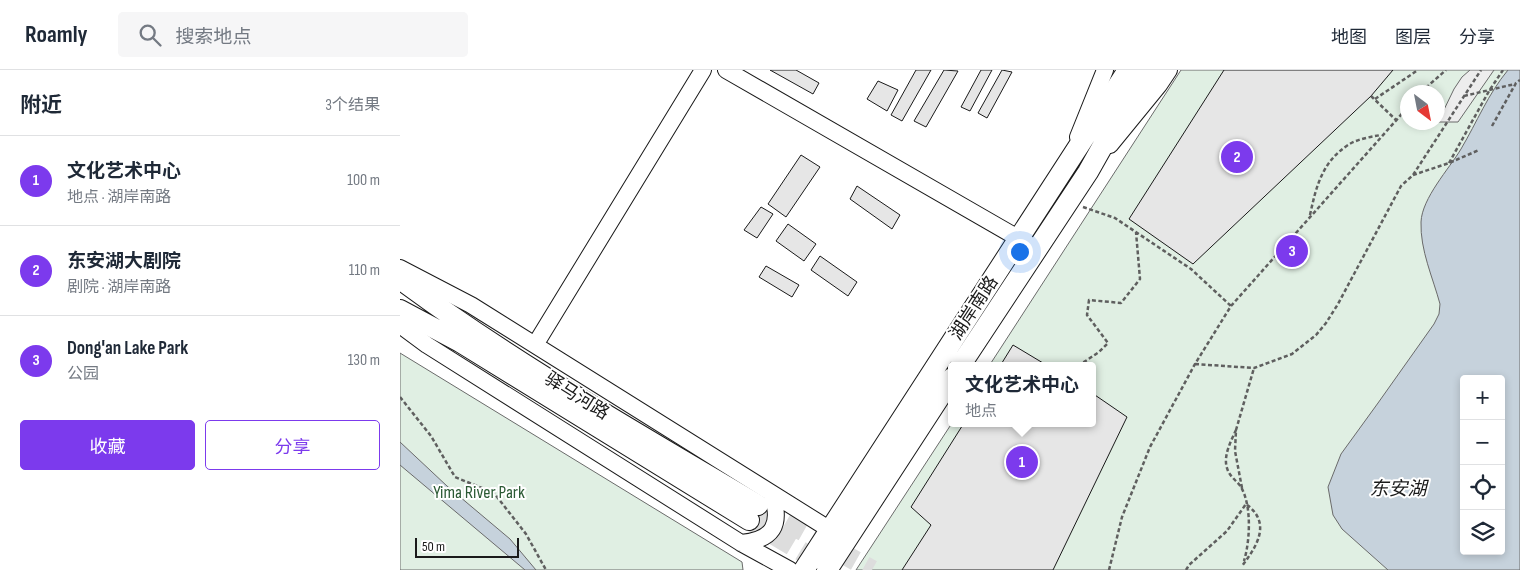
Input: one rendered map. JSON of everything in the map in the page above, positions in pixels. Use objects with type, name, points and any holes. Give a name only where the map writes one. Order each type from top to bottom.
[{"type":"main road","name":"湖岸南路","points":[[962,362],[1028,244],[1068,162],[1128,70]]},
{"type":"main road","name":"湖岸南路","points":[[951,362],[1028,244],[1068,202],[1088,172],[1119,117],[1150,70]]},
{"type":"main road","name":"驿马河路","points":[[400,279],[457,321],[760,507]]},
{"type":"main road","name":"驿马河路","points":[[400,310],[760,507]]},
{"type":"main road","name":"湖岸南路","points":[[827,570],[838,535],[948,367]]},
{"type":"main road","name":"湖岸南路","points":[[804,570],[838,535],[948,384]]},
{"type":"street","points":[[535,346],[703,70]]},
{"type":"street","points":[[726,70],[1028,244]]},
{"type":"street","points":[[1068,162],[1105,70]]},
{"type":"street","points":[[1088,172],[1169,70]]},
{"type":"street","points":[[400,268],[471,305],[535,346],[760,507],[838,535]]},
{"type":"street","points":[[400,325],[427,345],[741,542],[790,570]]},
{"type":"street","points":[[741,542],[760,539],[769,534],[774,527],[776,506],[760,507]]},
{"type":"path","points":[[1375,99],[1418,70]]},
{"type":"path","points":[[1429,85],[1446,70]]},
{"type":"path","points":[[1195,364],[1254,368],[1292,354],[1316,335],[1326,323],[1401,186],[1412,175],[1481,70]]},
{"type":"path","points":[[1449,163],[1489,91],[1503,70]]},
{"type":"path","points":[[1464,96],[1489,91],[1520,80]]},
{"type":"path","points":[[1492,126],[1516,83]]},
{"type":"path","points":[[1371,96],[1396,120]]},
{"type":"path","points":[[1109,570],[1122,517],[1165,416],[1231,306],[1400,116]]},
{"type":"path","points":[[1310,216],[1319,178],[1333,159],[1348,145],[1362,139],[1382,135]]},
{"type":"path","points":[[1412,175],[1449,163],[1478,150]]},
{"type":"path","points":[[1068,202],[1115,218],[1192,269],[1231,306]]},
{"type":"path","points":[[1084,362],[1108,343],[1087,314],[1089,300],[1122,303],[1140,279],[1136,232]]},
{"type":"path","points":[[1244,493],[1227,469],[1227,454],[1254,368]]},
{"type":"path","points":[[400,397],[431,436],[455,477],[494,493],[526,534],[546,570]]},
{"type":"path","points":[[1236,430],[1235,451],[1249,522],[1246,553],[1242,566]]},
{"type":"path","points":[[1239,570],[1255,550],[1260,532],[1254,509],[1246,504]]},
{"type":"path","points":[[1186,570],[1189,565],[1227,531],[1246,504]]},
{"type":"green space","points":[[1181,70],[1520,70],[1520,570],[856,570],[949,427],[1096,427],[1096,362],[992,362]]},
{"type":"green space","name":"Yima River Park","points":[[400,353],[742,562],[743,570],[400,570]]},
{"type":"shaded area","points":[[1470,70],[1494,70],[1458,122],[1445,122],[1445,108],[1462,77]]},
{"type":"water","name":"东安湖","points":[[1508,70],[1520,70],[1520,570],[1388,570],[1342,529],[1333,515],[1328,487],[1341,454],[1434,324],[1439,314],[1440,304],[1421,232],[1423,213],[1431,194],[1461,149],[1489,98]]},
{"type":"water","points":[[400,442],[447,486],[510,539],[536,570],[525,570],[400,465]]},
{"type":"building","points":[[770,70],[796,70],[819,83],[813,94]]},
{"type":"building","points":[[916,70],[931,70],[902,121],[891,115]]},
{"type":"building","points":[[944,70],[958,71],[926,127],[914,121]]},
{"type":"building","points":[[981,70],[992,70],[970,111],[961,107]]},
{"type":"building","points":[[1002,70],[1012,72],[987,118],[978,113]]},
{"type":"building","points":[[1224,70],[1393,70],[1371,96],[1193,264],[1129,219]]},
{"type":"building","points":[[878,81],[898,90],[887,111],[867,99]]},
{"type":"building","points":[[801,155],[820,167],[786,217],[768,204]]},
{"type":"building","points":[[857,186],[900,215],[892,229],[850,199]]},
{"type":"building","points":[[761,207],[773,214],[757,238],[744,230]]},
{"type":"building","points":[[788,224],[816,244],[804,261],[776,241]]},
{"type":"building","points":[[820,256],[857,282],[848,296],[811,270]]},
{"type":"building","points":[[766,266],[799,285],[792,297],[759,277]]},
{"type":"building","points":[[1013,345],[1041,362],[1002,362]]},
{"type":"building","points":[[1096,396],[1127,417],[1053,570],[902,570],[931,525],[911,507],[961,427],[1096,427]]},
{"type":"tunnel","points":[[760,507],[872,570]]},
{"type":"tunnel","points":[[749,520],[826,566]]},
{"type":"place","name":"东安湖大剧院","points":[[1237,157]]},
{"type":"place","name":"Dong'an Lake Park","points":[[1292,251]]},
{"type":"place","name":"文化艺术中心","points":[[1022,462]]}]
